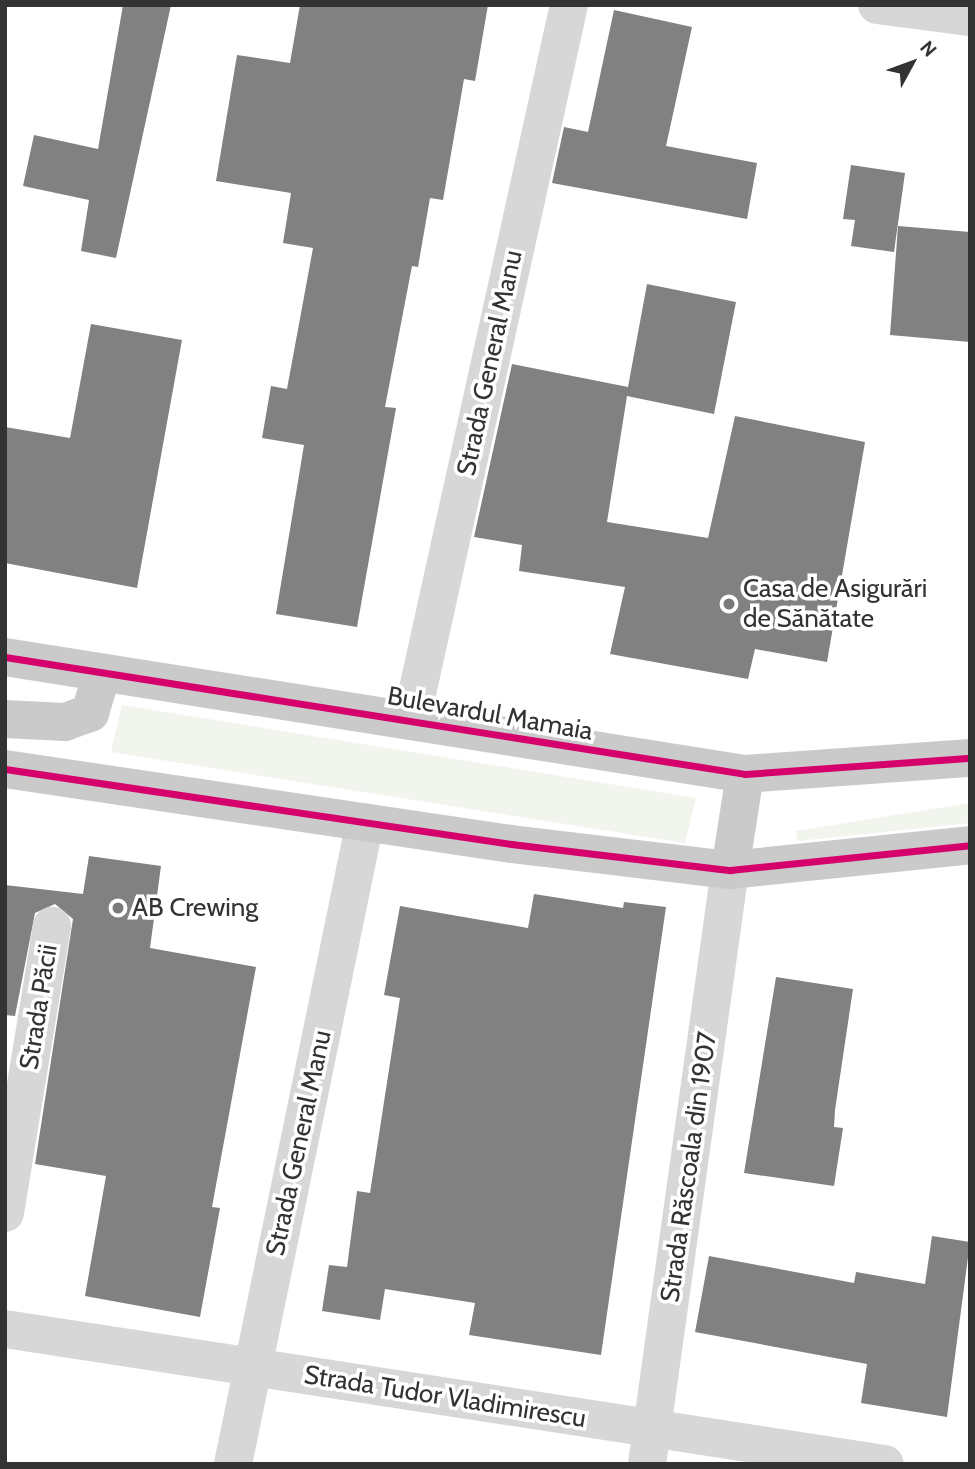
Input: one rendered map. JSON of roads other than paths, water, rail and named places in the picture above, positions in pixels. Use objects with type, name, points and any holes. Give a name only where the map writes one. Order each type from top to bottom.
[{"type":"main road","name":"Bulevardul Mamaia","points":[[5,657],[745,774],[970,758]]},
{"type":"main road","points":[[5,719],[65,722],[90,713],[102,673]]},
{"type":"main road","points":[[5,769],[365,822],[730,870],[970,845]]},
{"type":"main road","points":[[730,870],[745,774]]},
{"type":"street","name":"Strada General Manu","points":[[411,721],[569,5]]},
{"type":"street","points":[[877,5],[970,18]]},
{"type":"street","name":"Strada General Manu","points":[[233,1464],[365,822]]},
{"type":"street","name":"Strada Răscoala din 1907","points":[[650,1446],[730,870]]},
{"type":"street","name":"Strada Păcii","points":[[5,1213],[52,926]]},
{"type":"street","name":"Strada Tudor Vladimirescu","points":[[5,1329],[253,1367],[650,1446],[885,1464]]},
{"type":"place","name":"Casa de Asigurări de Sănătate","points":[[729,604]]},
{"type":"place","name":"AB Crewing","points":[[118,908]]}]
